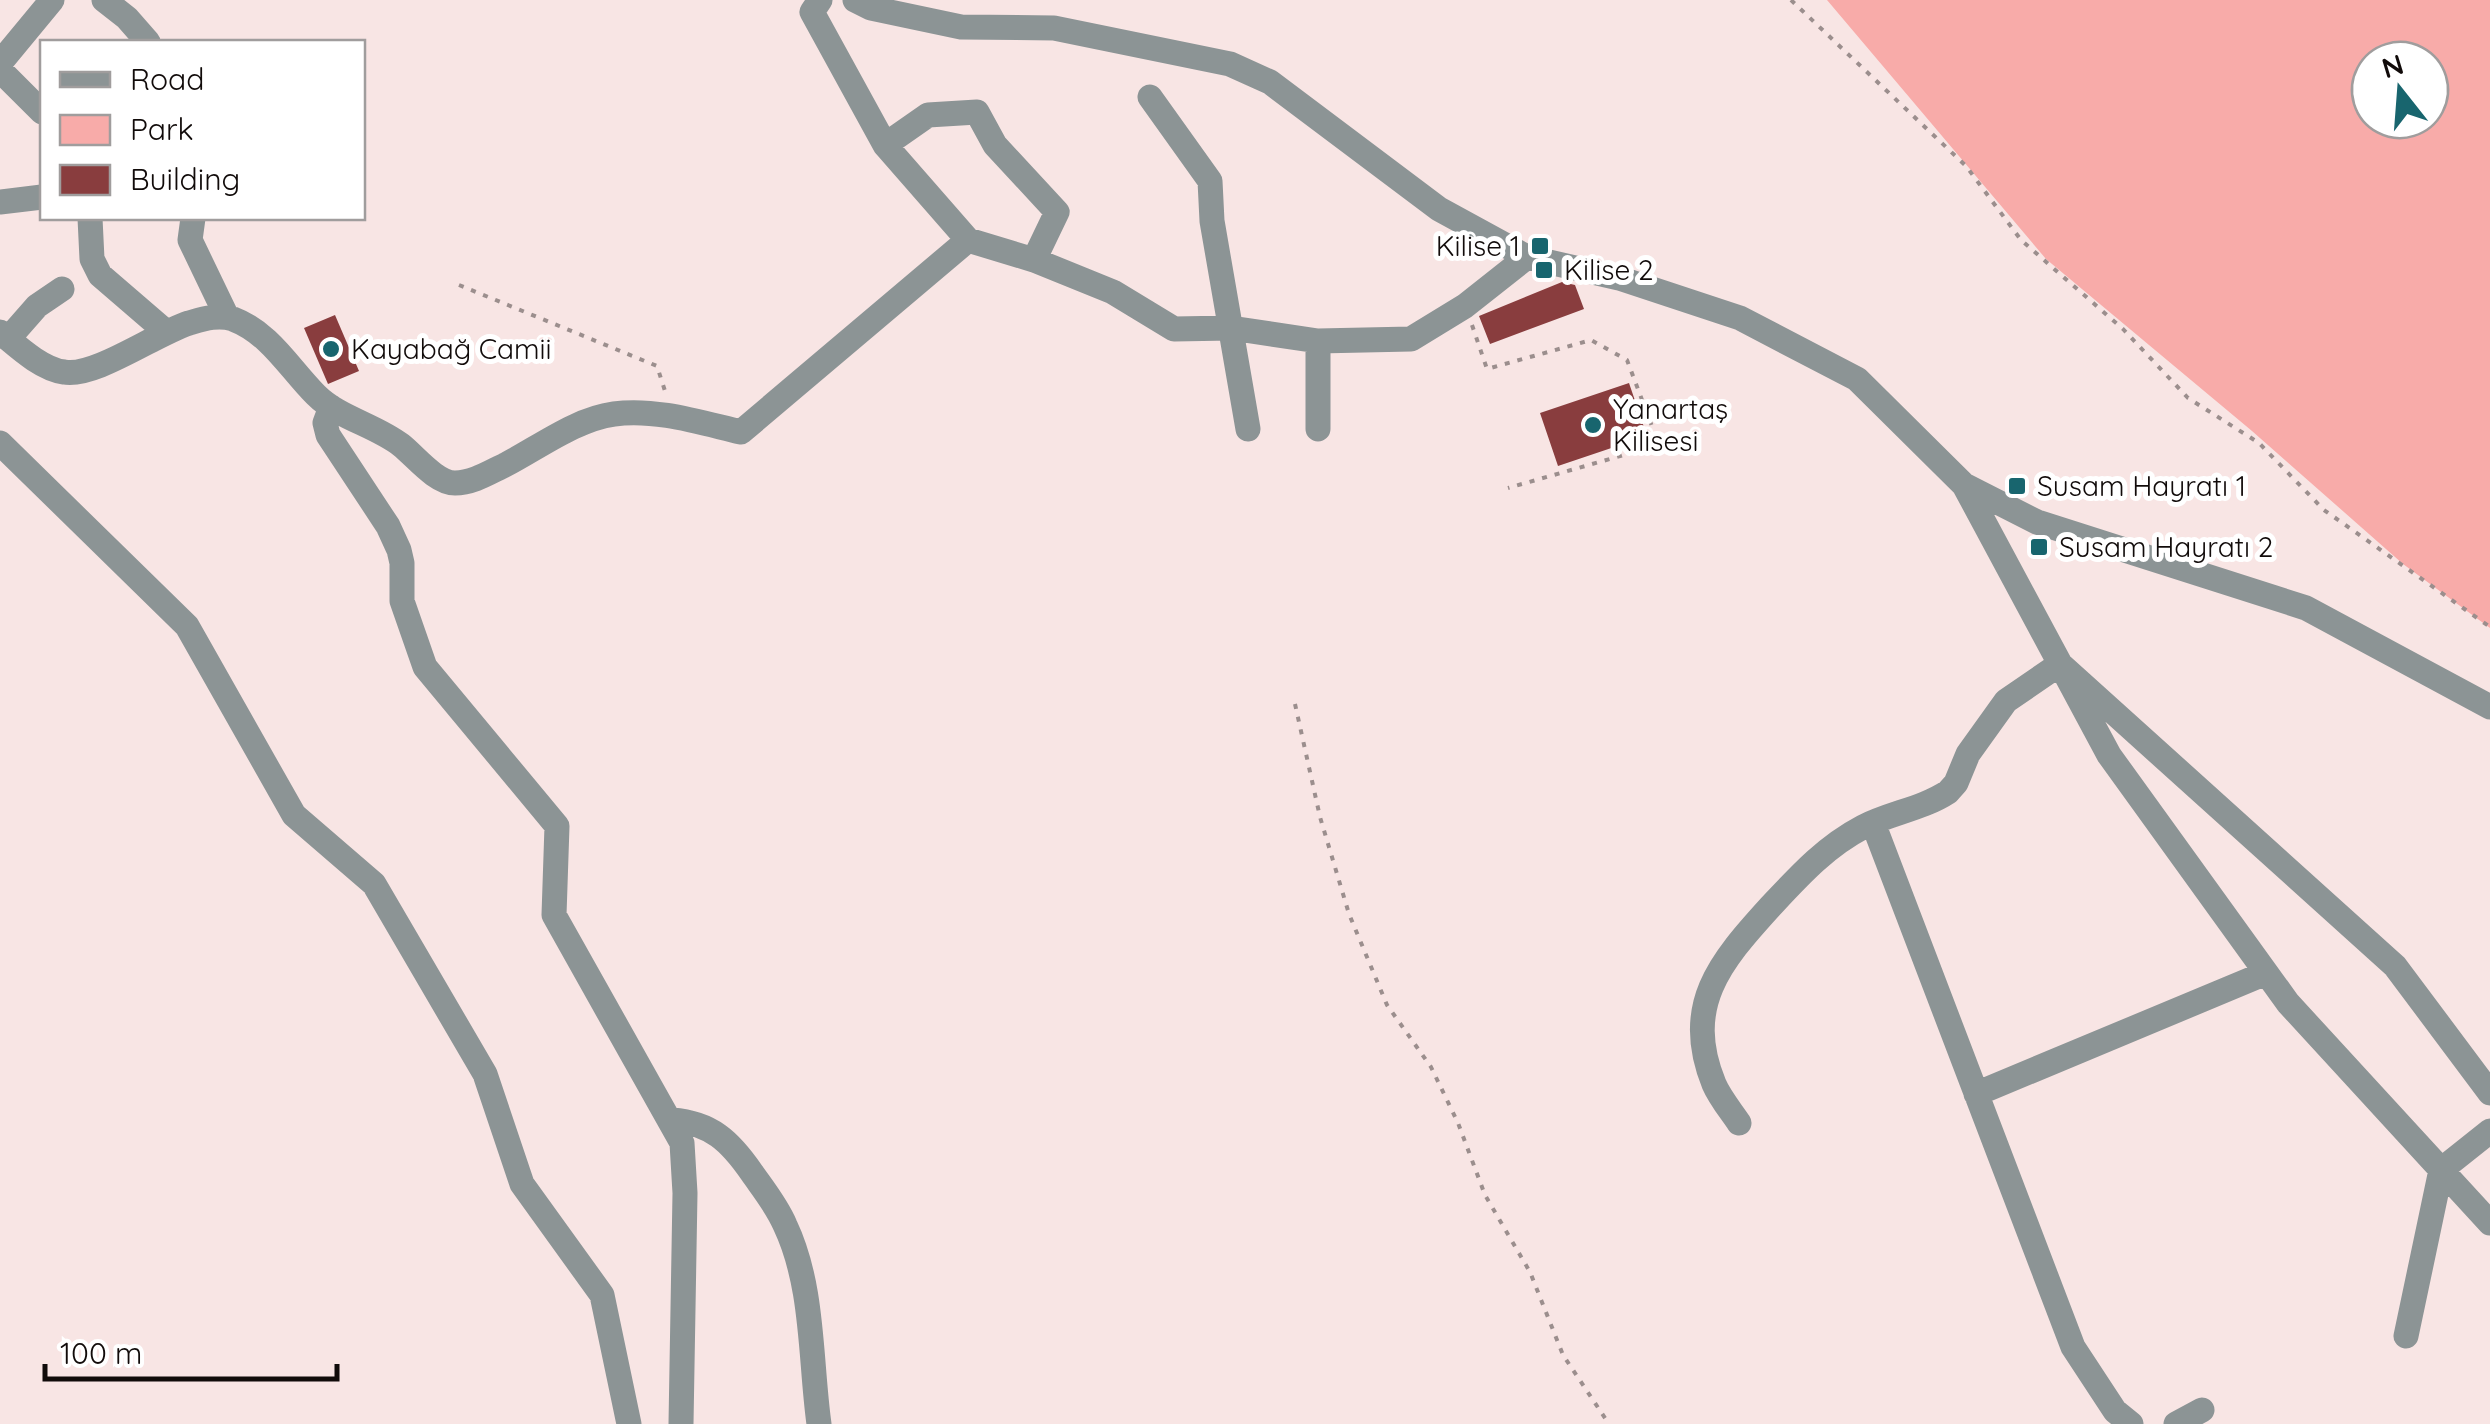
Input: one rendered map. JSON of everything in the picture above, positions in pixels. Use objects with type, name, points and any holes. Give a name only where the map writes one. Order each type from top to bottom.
[{"type":"street","points":[[40,110],[0,66],[52,0]]},
{"type":"street","points":[[104,0],[146,40]]},
{"type":"street","points":[[820,0],[812,12],[885,145],[968,240],[1034,260],[1112,292],[1174,329],[1231,328],[1318,341],[1411,340],[1465,306],[1527,257]]},
{"type":"street","points":[[854,0],[871,8],[961,27],[1054,28],[1230,64],[1270,82],[1438,209],[1527,257],[1619,278],[1740,318],[1857,379],[1964,486],[2108,755],[2288,1002],[2490,1223]]},
{"type":"street","points":[[1150,97],[1210,182],[1212,221],[1248,430]]},
{"type":"street","points":[[885,145],[928,115],[977,112],[996,145],[1056,212],[1034,260]]},
{"type":"street","points":[[0,202],[40,196]]},
{"type":"street","points":[[90,220],[92,259],[100,275],[165,330]]},
{"type":"street","points":[[193,220],[190,240],[227,317]]},
{"type":"street","points":[[62,289],[4,335],[49,367],[80,373],[165,330],[206,318],[227,317],[247,324],[274,347],[331,407],[376,428],[440,478],[455,484],[485,475],[589,420],[616,413],[674,417],[741,432],[968,240]]},
{"type":"street","points":[[1318,341],[1318,428]]},
{"type":"street","points":[[331,407],[324,428],[388,526],[399,550],[402,602],[425,667],[557,826],[554,915],[682,1143],[685,1192],[681,1424]]},
{"type":"street","points":[[0,443],[187,626],[294,814],[374,884],[484,1074],[522,1184],[602,1295],[630,1424]]},
{"type":"street","points":[[1964,486],[2037,522],[2306,608],[2490,707]]},
{"type":"street","points":[[1739,1123],[1714,1086],[1703,1042],[1704,1005],[1717,970],[1816,857],[1873,823],[1948,792],[1968,754],[2006,701],[2060,664]]},
{"type":"street","points":[[2060,664],[2395,966],[2490,1093]]},
{"type":"street","points":[[1873,823],[2073,1347],[2115,1411],[2130,1424]]},
{"type":"street","points":[[1976,1094],[2266,972]]},
{"type":"street","points":[[672,1120],[704,1126],[732,1145],[785,1224],[802,1276],[819,1424]]},
{"type":"street","points":[[2406,1336],[2441,1170],[2490,1130]]},
{"type":"street","points":[[2176,1424],[2202,1410]]},
{"type":"path","points":[[1792,0],[1966,166],[2020,240],[2123,329],[2188,398],[2259,443],[2324,510],[2490,627]]},
{"type":"path","points":[[459,285],[657,366],[674,417]]},
{"type":"path","points":[[1465,306],[1487,369],[1590,340],[1627,360],[1659,446],[1508,488]]},
{"type":"path","points":[[1295,704],[1320,817],[1344,898],[1387,1005],[1431,1066],[1485,1195],[1530,1272],[1564,1355],[1609,1424]]},
{"type":"green space","points":[[1827,0],[2490,0],[2490,628],[2403,564],[2252,431],[2046,259]]},
{"type":"building","points":[[1562,282],[1575,285],[1584,309],[1490,344],[1479,316]]},
{"type":"building","name":"Kayabağ Camii","points":[[335,315],[359,371],[328,384],[304,328]]},
{"type":"building","name":"Yanartaş Kilisesi","points":[[1629,383],[1647,436],[1558,466],[1540,413]]},
{"type":"place","name":"Kilise 1","points":[[1540,246]]},
{"type":"place","name":"Kilise 2","points":[[1544,270]]},
{"type":"place","name":"Kayabağ Camii","points":[[331,349]]},
{"type":"place","name":"Yanartaş Kilisesi","points":[[1593,425]]},
{"type":"place","name":"Susam Hayratı 1","points":[[2017,486]]},
{"type":"place","name":"Susam Hayratı 2","points":[[2039,547]]}]
